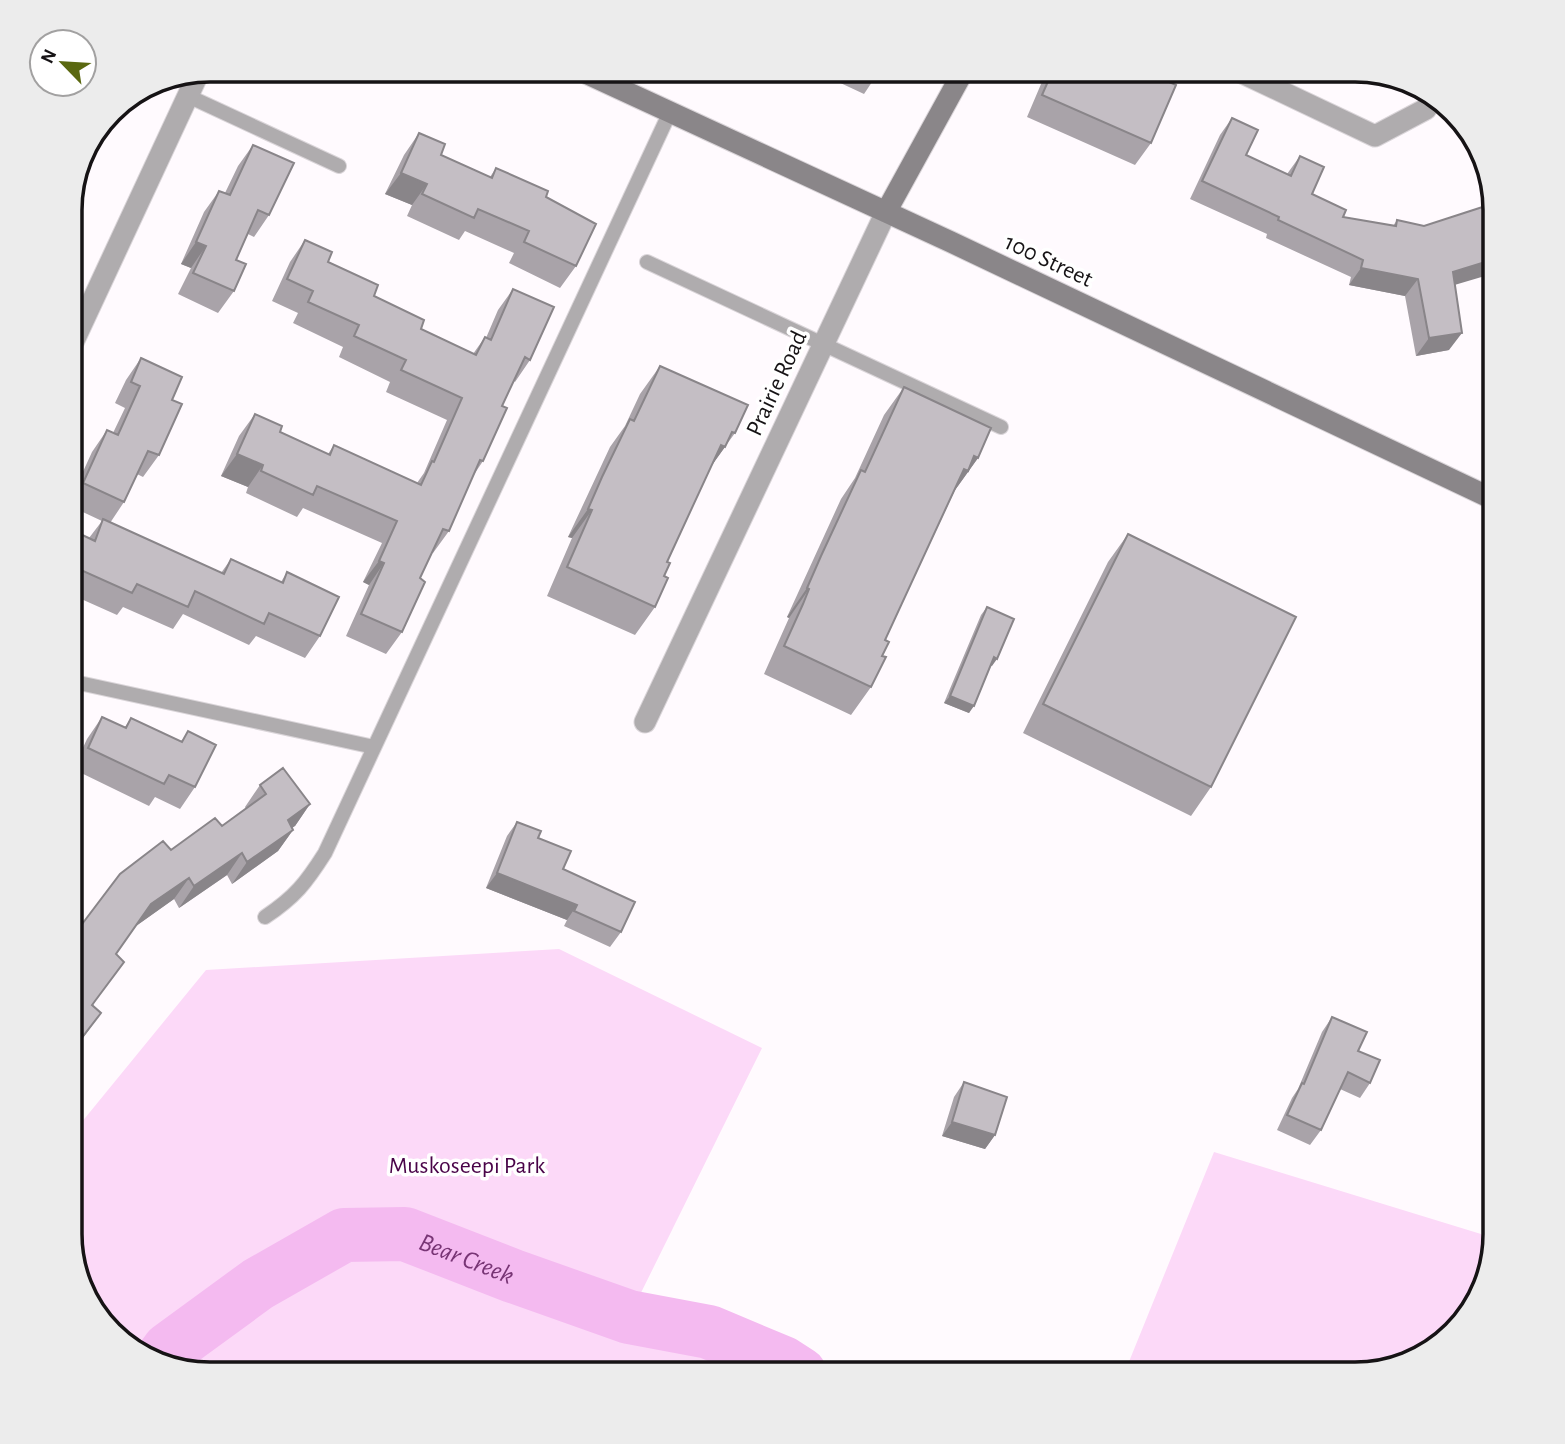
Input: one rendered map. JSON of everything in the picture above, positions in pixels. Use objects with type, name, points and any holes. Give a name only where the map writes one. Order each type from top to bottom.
[{"type":"main road","name":"100 Street","points":[[605,82],[1482,494]]},
{"type":"main road","name":"Prairie Road","points":[[886,212],[957,82]]},
{"type":"street","points":[[1261,82],[1375,136],[1426,109],[1428,105]]},
{"type":"street","points":[[83,321],[194,83]]},
{"type":"street","name":"Prairie Road","points":[[645,722],[886,212]]},
{"type":"lane","points":[[188,96],[340,166]]},
{"type":"lane","points":[[265,917],[288,902],[306,882],[325,853],[670,112]]},
{"type":"lane","points":[[647,262],[1001,427]]},
{"type":"lane","points":[[83,684],[374,747]]},
{"type":"green space","name":"Muskoseepi Park","points":[[559,949],[762,1048],[629,1317],[709,1332],[781,1362],[210,1362],[177,1357],[146,1345],[126,1330],[109,1312],[95,1290],[87,1267],[83,1251],[83,1121],[206,970]]},
{"type":"green space","points":[[1214,1152],[1483,1235],[1478,1267],[1461,1305],[1433,1335],[1404,1352],[1355,1362],[1129,1362]]},
{"type":"building","points":[[1048,82],[1169,82],[1176,85],[1151,143],[1042,95]]},
{"type":"building","points":[[1232,118],[1258,130],[1246,155],[1291,176],[1300,156],[1324,167],[1312,194],[1346,210],[1343,217],[1396,226],[1397,220],[1424,226],[1482,207],[1482,263],[1453,272],[1462,333],[1429,338],[1418,279],[1361,268],[1363,260],[1202,181]]},
{"type":"building","points":[[419,133],[445,144],[441,155],[492,178],[496,168],[548,191],[546,197],[596,224],[576,266],[524,242],[529,231],[478,209],[474,218],[422,194],[427,184],[401,173]]},
{"type":"building","points":[[253,145],[294,163],[269,215],[258,210],[236,260],[246,264],[234,291],[193,273],[206,246],[196,242],[219,191],[230,195]]},
{"type":"building","points":[[305,240],[332,252],[328,262],[378,285],[374,296],[424,320],[421,329],[476,355],[485,337],[491,340],[513,289],[554,307],[530,360],[525,357],[502,406],[507,408],[483,461],[480,460],[449,531],[443,529],[420,578],[425,582],[402,632],[361,614],[384,563],[379,561],[397,521],[317,486],[313,495],[261,471],[263,465],[237,454],[255,414],[282,426],[280,432],[330,455],[334,445],[421,485],[462,398],[401,370],[406,360],[354,336],[359,325],[308,302],[313,291],[287,279]]},
{"type":"building","points":[[141,358],[182,377],[172,400],[182,404],[159,455],[148,451],[124,502],[83,483],[107,430],[118,435],[140,386],[131,382]]},
{"type":"building","points":[[660,366],[748,405],[735,433],[732,432],[725,447],[721,445],[667,562],[670,563],[664,576],[668,578],[655,607],[567,567],[592,510],[588,509],[602,477],[630,419],[634,421]]},
{"type":"building","points":[[904,387],[991,428],[978,458],[974,456],[968,471],[964,469],[885,640],[889,642],[882,656],[886,657],[871,687],[784,646],[821,556],[861,470],[865,472]]},
{"type":"building","points":[[103,519],[224,574],[231,559],[283,583],[287,572],[339,597],[320,636],[269,613],[264,624],[195,591],[188,607],[137,584],[132,593],[83,571],[83,535],[95,541]]},
{"type":"building","points":[[1128,534],[1296,617],[1211,787],[1043,704]]},
{"type":"building","points":[[987,607],[1014,619],[997,659],[994,657],[974,706],[950,696]]},
{"type":"building","points":[[102,717],[126,728],[131,718],[182,742],[188,731],[216,745],[195,787],[169,775],[164,784],[88,748]]},
{"type":"building","points":[[283,768],[310,804],[288,820],[293,830],[247,862],[242,853],[194,886],[189,878],[151,904],[116,954],[124,962],[92,1005],[101,1013],[83,1036],[83,923],[120,874],[163,841],[171,850],[215,818],[222,826],[266,794],[260,785]]},
{"type":"building","points":[[517,822],[541,831],[538,838],[571,851],[563,869],[635,902],[621,932],[574,911],[577,905],[497,873]]},
{"type":"building","points":[[1332,1017],[1367,1032],[1358,1051],[1380,1060],[1370,1083],[1348,1072],[1321,1130],[1287,1115],[1302,1083],[1304,1084]]},
{"type":"building","points":[[964,1082],[1007,1097],[995,1135],[952,1122]]},
{"type":"waterway","name":"Bear Creek","points":[[166,1353],[258,1284],[344,1235],[405,1234],[629,1317],[709,1332],[781,1362]]}]
